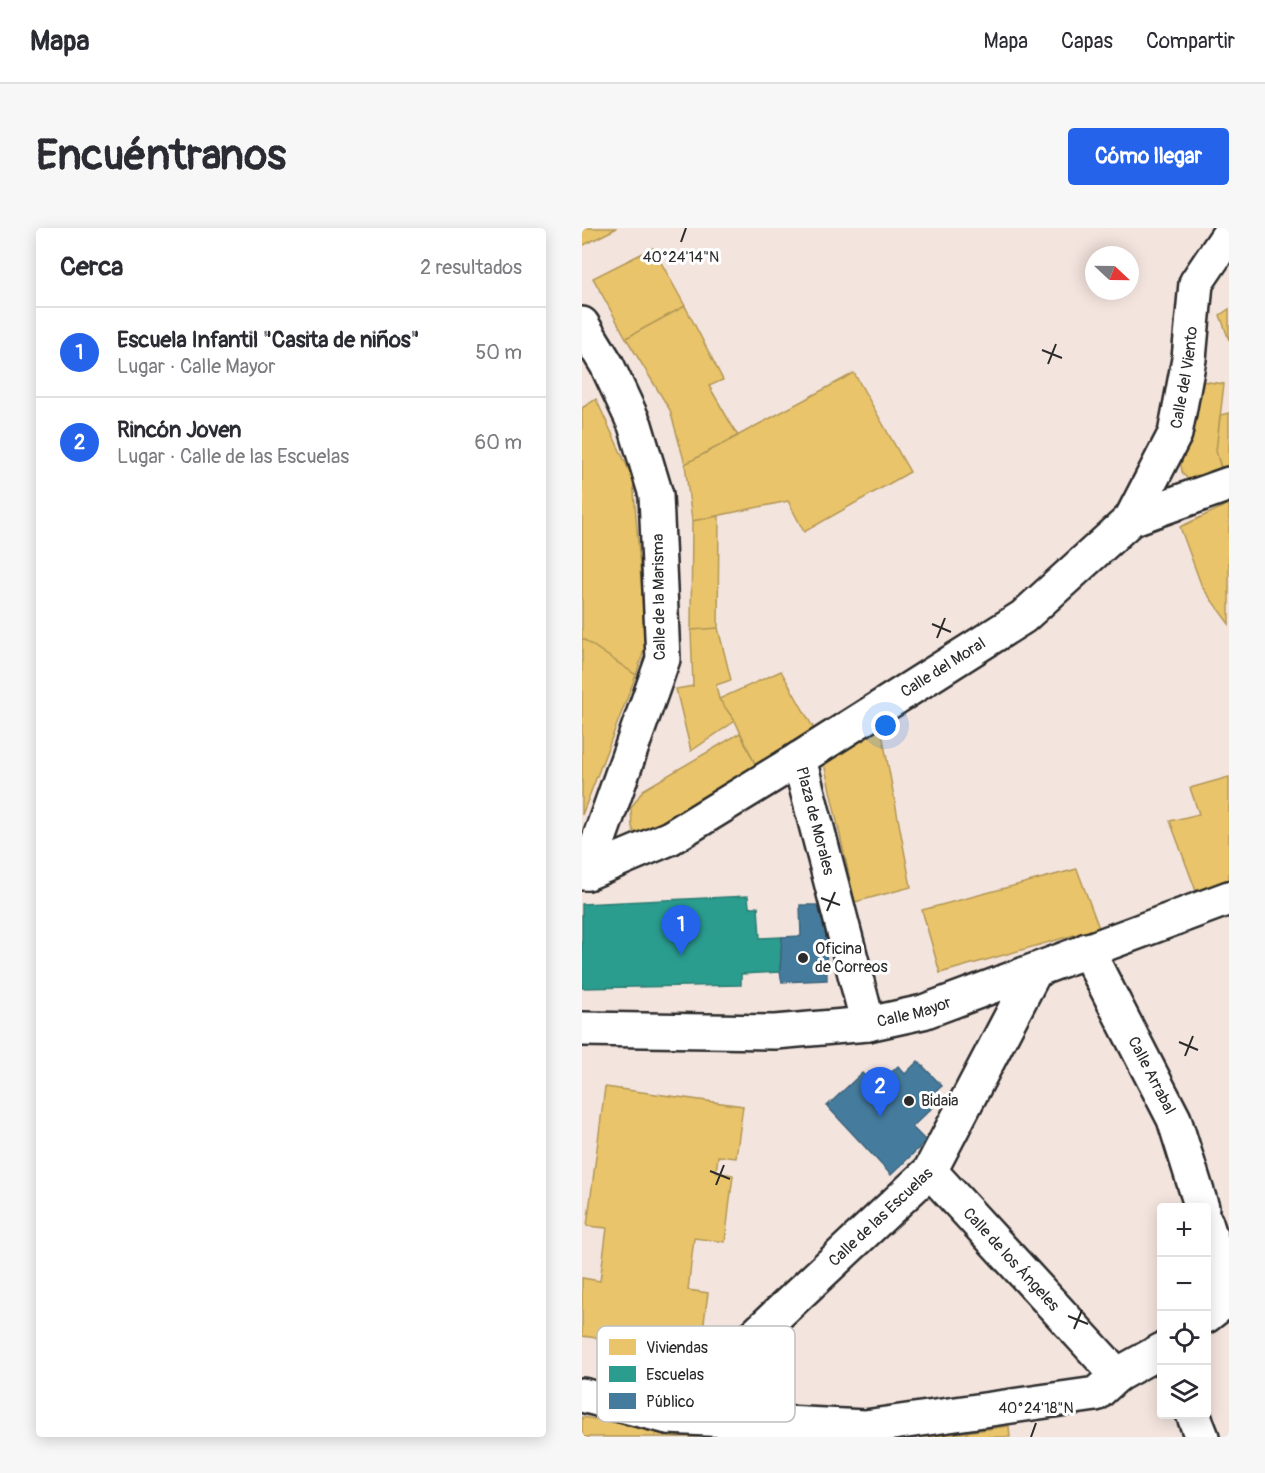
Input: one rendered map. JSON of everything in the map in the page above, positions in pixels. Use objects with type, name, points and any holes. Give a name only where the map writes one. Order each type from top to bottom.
[{"type":"street","name":"Calle del Viento","points":[[1131,519],[1175,434],[1189,359],[1196,283],[1229,234]]},
{"type":"street","name":"Calle de la Marisma","points":[[582,324],[594,372],[634,425],[656,495],[663,659],[584,873]]},
{"type":"street","name":"Calle del Moral","points":[[584,873],[670,838],[1023,617],[1131,519],[1229,484]]},
{"type":"street","name":"Plaza de Morales","points":[[799,759],[868,1024]]},
{"type":"street","name":"Calle Mayor","points":[[582,1029],[775,1032],[868,1024],[923,1012],[1229,898]]},
{"type":"street","name":"Calle Arrabal","points":[[1087,950],[1174,1119],[1200,1203]]},
{"type":"street","name":"Calle de las Escuelas","points":[[765,1326],[930,1172],[1035,971]]},
{"type":"street","name":"Calle de los Ángeles","points":[[930,1172],[1117,1375]]},
{"type":"street","points":[[1211,1239],[1229,1297],[1211,1312]]},
{"type":"street","points":[[777,1422],[865,1426],[1096,1394],[1117,1375],[1157,1352]]},
{"type":"street","points":[[582,1395],[597,1399]]},
{"type":"street","points":[[1194,1419],[1202,1437]]},
{"type":"building: Viviendas","points":[[582,228],[617,228],[582,246]]},
{"type":"building: Viviendas","points":[[653,248],[685,306],[626,338],[593,278]]},
{"type":"building: Viviendas","points":[[685,306],[723,380],[709,386],[738,436],[685,464],[670,410],[626,338]]},
{"type":"building: Viviendas","points":[[1229,309],[1229,340],[1220,315]]},
{"type":"building: Viviendas","points":[[854,373],[910,472],[804,532],[788,501],[692,521],[685,464]]},
{"type":"building: Viviendas","points":[[1192,380],[1224,384],[1216,451],[1225,483],[1197,484],[1188,480],[1182,472]]},
{"type":"building: Viviendas","points":[[596,399],[633,479],[646,644],[636,675],[582,638],[582,408]]},
{"type":"building: Viviendas","points":[[1229,413],[1229,475],[1224,477],[1216,451],[1220,415]]},
{"type":"building: Viviendas","points":[[1229,504],[1229,624],[1202,587],[1180,527]]},
{"type":"building: Viviendas","points":[[719,516],[718,628],[691,630],[692,521]]},
{"type":"building: Viviendas","points":[[718,628],[731,680],[716,685],[719,699],[735,721],[691,751],[676,689],[693,686],[691,630]]},
{"type":"building: Viviendas","points":[[582,638],[636,675],[582,815]]},
{"type":"building: Viviendas","points":[[781,671],[814,729],[757,768],[735,721],[719,699]]},
{"type":"building: Viviendas","points":[[881,728],[911,887],[855,902],[823,759]]},
{"type":"building: Viviendas","points":[[740,733],[757,768],[636,838],[632,826],[631,808],[643,790]]},
{"type":"building: Viviendas","points":[[1229,777],[1229,879],[1196,891],[1170,821],[1199,814],[1190,788]]},
{"type":"building: Viviendas","points":[[1077,869],[1099,928],[940,973],[922,910]]},
{"type":"building: Viviendas","points":[[605,1087],[743,1106],[736,1158],[718,1156],[716,1172],[733,1175],[725,1242],[694,1238],[688,1290],[708,1293],[703,1326],[597,1326],[597,1338],[582,1336],[582,1278],[600,1281],[607,1228],[587,1226]]},
{"type":"building: Viviendas","points":[[582,1417],[597,1419],[597,1422],[613,1422],[656,1429],[655,1437],[582,1437]]},
{"type":"building: Viviendas","points":[[1009,1426],[1010,1437],[967,1437],[967,1432]]},
{"type":"building: Viviendas","points":[[656,1429],[701,1434],[701,1437],[655,1437]]},
{"type":"building: Viviendas","points":[[967,1432],[967,1437],[920,1437]]},
{"type":"building: Escuelas","points":[[748,896],[749,907],[758,907],[760,938],[782,937],[780,972],[741,974],[741,985],[582,988],[582,904]]},
{"type":"building: Público","name":"Oficina de Correos","points":[[800,905],[825,905],[827,980],[782,982],[780,972],[782,937],[801,936]]},
{"type":"building: Público","points":[[918,1061],[942,1086],[927,1099],[934,1106],[912,1127],[926,1141],[891,1175],[827,1106],[862,1073],[876,1087],[898,1066],[905,1074]]},
{"type":"place","name":"Escuela Infantil \"Casita de niños\"","points":[[681,955]]},
{"type":"place","name":"Oficina de Correos","points":[[803,958]]},
{"type":"place","name":"Bidaia","points":[[909,1101]]},
{"type":"place","name":"Rincón Joven","points":[[880,1117]]}]
